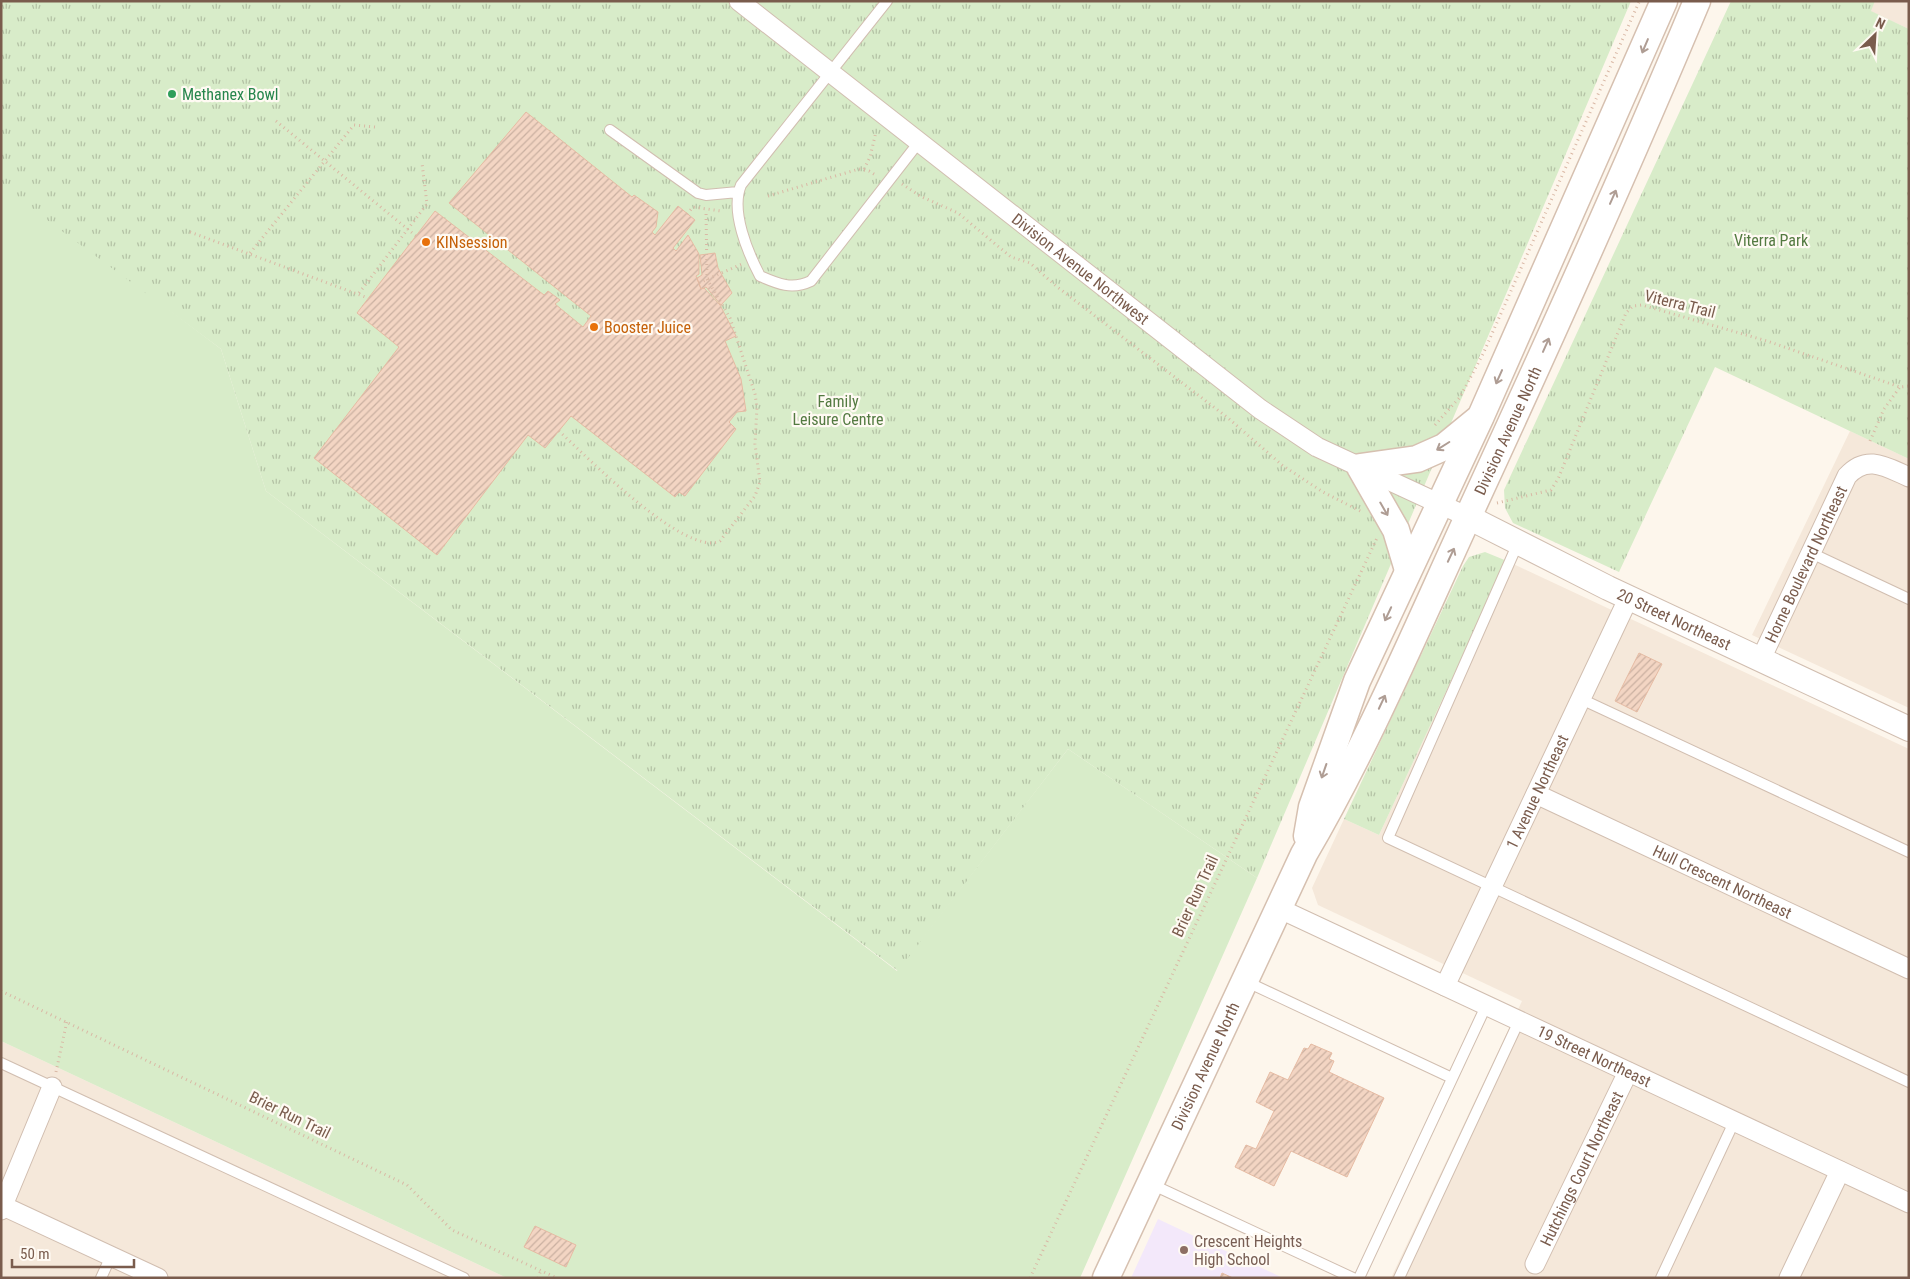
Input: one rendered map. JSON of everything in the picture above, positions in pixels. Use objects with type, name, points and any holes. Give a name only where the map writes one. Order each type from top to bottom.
[{"type":"main road","name":"Division Avenue North","points":[[1304,854],[1312,807],[1357,681],[1482,416],[1664,1]]},
{"type":"main road","name":"Division Avenue North","points":[[1106,1278],[1278,908],[1304,854],[1330,809],[1361,747],[1468,517],[1641,136],[1697,1]]},
{"type":"main road","points":[[1408,570],[1396,530],[1360,467],[1423,457],[1444,447],[1482,416]]},
{"type":"street","name":"Division Avenue Northwest","points":[[739,1],[1260,409],[1317,447],[1441,504]]},
{"type":"street","name":"Horne Boulevard Northeast","points":[[1760,659],[1847,476],[1853,470],[1869,462],[1878,463],[1909,477]]},
{"type":"street","name":"20 Street Northeast","points":[[1441,504],[1629,598],[1909,728]]},
{"type":"street","name":"1 Avenue Northeast","points":[[1444,986],[1629,598]]},
{"type":"street","name":"Hull Crescent Northeast","points":[[1536,794],[1909,970]]},
{"type":"street","name":"19 Street Northeast","points":[[1278,908],[1909,1203]]},
{"type":"street","name":"Hutchings Court Northeast","points":[[1534,1264],[1628,1072]]},
{"type":"street","points":[[52,1087],[2,1207],[158,1278]]},
{"type":"street","points":[[1789,1278],[1840,1171]]},
{"type":"lane","points":[[887,1],[753,169],[738,192],[742,231],[760,276],[779,285],[791,287],[811,281],[919,142]]},
{"type":"lane","points":[[610,130],[698,193],[706,195],[738,192]]},
{"type":"lane","points":[[1518,543],[1388,838],[1909,1082]]},
{"type":"lane","points":[[1811,553],[1909,599]]},
{"type":"lane","points":[[1581,699],[1909,852]]},
{"type":"lane","points":[[1244,981],[1452,1078]]},
{"type":"lane","points":[[1359,1278],[1486,1006]]},
{"type":"lane","points":[[1399,1278],[1519,1021]]},
{"type":"lane","points":[[1,1063],[464,1278]]},
{"type":"lane","points":[[1661,1278],[1734,1122]]},
{"type":"lane","points":[[1150,1183],[1353,1278]]},
{"type":"lane","points":[[101,1278],[111,1256]]},
{"type":"path","points":[[1434,427],[1460,397],[1483,354],[1639,1]]},
{"type":"path","points":[[276,121],[416,236]]},
{"type":"path","points":[[250,253],[354,125],[375,127]]},
{"type":"path","points":[[864,169],[870,157],[876,132]]},
{"type":"path","points":[[358,293],[427,204],[422,163]]},
{"type":"path","points":[[768,196],[859,169],[864,169],[878,176]]},
{"type":"path","points":[[901,183],[920,196],[958,213],[1011,257],[1030,263],[1064,292],[1228,418],[1282,465],[1323,492],[1367,516]]},
{"type":"path","points":[[687,214],[693,207],[706,211],[721,211]]},
{"type":"path","points":[[559,431],[655,517],[686,536],[706,543],[720,541],[755,496],[760,482],[755,444],[757,407],[751,377],[738,338],[724,305],[707,279],[706,211]]},
{"type":"path","points":[[190,232],[368,298]]},
{"type":"path","points":[[699,282],[752,260]]},
{"type":"path","name":"Viterra Trail","points":[[1496,503],[1551,490],[1558,479],[1626,313],[1634,306],[1642,305],[1767,341],[1900,388]]},
{"type":"path","points":[[1870,441],[1884,409],[1900,388],[1909,386]]},
{"type":"path","name":"Brier Run Trail","points":[[1030,1278],[1377,536],[1382,535]]},
{"type":"path","name":"Brier Run Trail","points":[[1,991],[407,1185],[452,1230],[557,1278]]},
{"type":"path","points":[[52,1087],[67,1021]]},
{"type":"path","points":[[538,1278],[541,1270]]},
{"type":"shaded area","points":[[1875,1],[1909,1],[1909,29],[1870,11]]},
{"type":"shaded area","points":[[1850,431],[1909,459],[1909,708],[1752,635]]},
{"type":"shaded area","points":[[1507,561],[1909,749],[1909,1278],[1391,1278],[1522,1001],[1318,905],[1312,888],[1344,819],[1379,835]]},
{"type":"shaded area","points":[[1,1041],[507,1278],[1,1278]]},
{"type":"shaded area","name":"Crescent Heights High School","points":[[1158,1219],[1283,1278],[1131,1278]]},
{"type":"green space","points":[[1,1],[143,290],[221,349],[266,491],[897,971],[1068,749],[1257,878],[1080,1278],[507,1278],[1,1041]]},
{"type":"green space","name":"Family Leisure Centre","points":[[1,1],[1631,1],[1257,878],[1068,749],[898,971],[266,491],[221,349],[1,186]]},
{"type":"green space","name":"Viterra Park","points":[[1731,1],[1875,1],[1871,11],[1909,29],[1909,459],[1715,367],[1619,572],[1513,523],[1505,508],[1504,490]]},
{"type":"green space","points":[[1485,552],[1507,561],[1379,835],[1344,819],[1463,566],[1469,557]]},
{"type":"building","points":[[526,112],[632,197],[634,195],[658,212],[656,227],[652,232],[655,235],[678,206],[695,220],[673,248],[676,251],[688,235],[699,254],[699,274],[696,276],[701,289],[704,288],[720,305],[736,336],[725,341],[741,379],[746,411],[737,412],[729,422],[736,429],[685,496],[679,492],[675,497],[571,416],[545,448],[528,435],[437,555],[314,458],[399,347],[357,313],[435,211],[544,295],[548,291],[560,300],[555,304],[583,327],[591,316],[449,203]]},
{"type":"building","points":[[715,253],[718,268],[732,293],[721,305],[706,287],[701,289],[697,278],[702,275],[700,255]]},
{"type":"building","points":[[1639,653],[1662,664],[1637,712],[1615,701]]},
{"type":"building","points":[[1311,1044],[1332,1053],[1329,1059],[1334,1061],[1329,1072],[1384,1098],[1347,1177],[1291,1151],[1274,1186],[1235,1167],[1246,1145],[1256,1149],[1274,1111],[1256,1102],[1270,1072],[1288,1080],[1304,1048],[1308,1049]]},
{"type":"building","points":[[535,1226],[576,1245],[566,1267],[524,1247]]},
{"type":"building","points":[[1222,1273],[1233,1278],[1220,1278]]},
{"type":"place","name":"Methanex Bowl","points":[[172,94]]},
{"type":"place","name":"KINsession","points":[[426,242]]},
{"type":"place","name":"Booster Juice","points":[[594,327]]},
{"type":"place","name":"Crescent Heights High School","points":[[1184,1250]]}]
